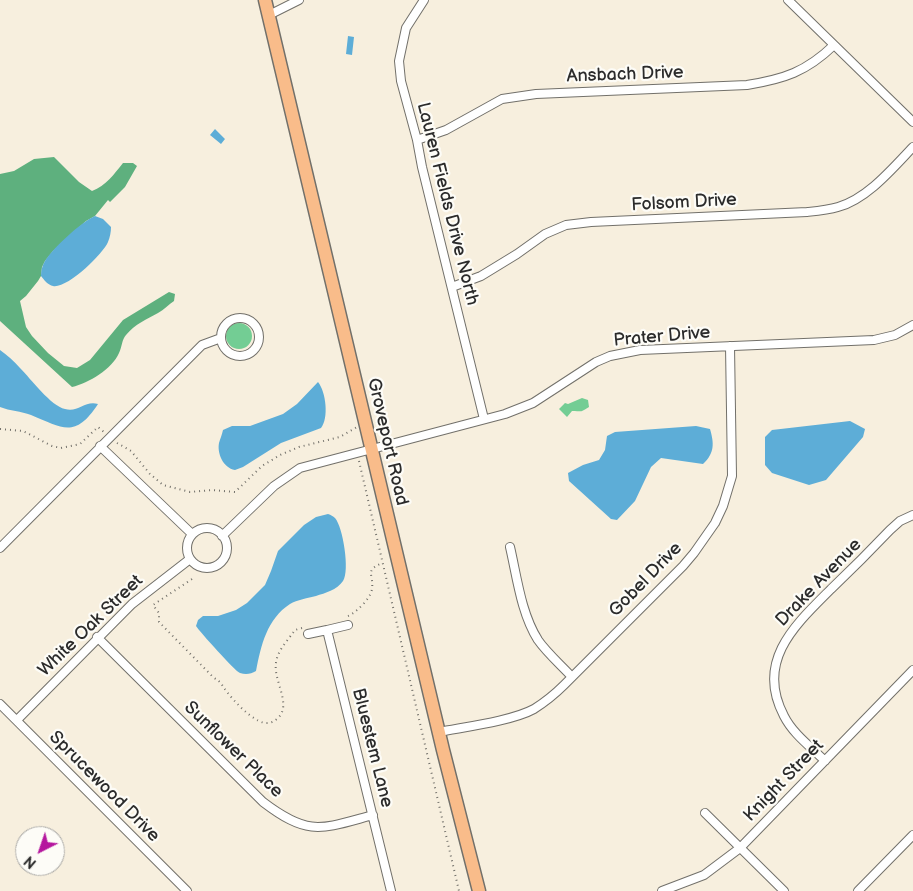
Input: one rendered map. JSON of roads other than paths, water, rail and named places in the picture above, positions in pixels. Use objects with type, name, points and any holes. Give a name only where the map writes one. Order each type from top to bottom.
[{"type":"main road","name":"Groveport Road","points":[[265,0],[365,426],[479,891]]},
{"type":"street","points":[[269,16],[299,0]]},
{"type":"street","name":"Lauren Fields Drive North","points":[[424,0],[406,28],[400,60],[401,81],[417,140],[484,420]]},
{"type":"street","points":[[788,0],[913,122]]},
{"type":"street","name":"Ansbach Drive","points":[[417,140],[446,130],[502,99],[515,96],[747,85],[777,80],[790,76],[809,65],[823,56],[834,45]]},
{"type":"street","name":"Folsom Drive","points":[[452,287],[481,276],[545,234],[566,225],[591,222],[807,212],[839,207],[862,195],[881,180],[913,148]]},
{"type":"street","points":[[235,318],[251,321],[257,327],[259,335],[258,344],[253,351],[246,355],[237,355],[230,352],[224,346],[222,338],[223,329],[228,322],[235,318]]},
{"type":"street","name":"Prater Drive","points":[[222,536],[274,486],[300,468],[506,414],[533,403],[579,372],[610,356],[640,350],[874,340],[895,335],[913,326]]},
{"type":"street","points":[[2,543],[202,345],[222,338]]},
{"type":"street","name":"Gobel Drive","points":[[439,732],[508,718],[532,710],[544,702],[688,560],[705,538],[723,506],[732,476],[730,346]]},
{"type":"street","points":[[100,446],[192,534]]},
{"type":"street","name":"Drake Avenue","points":[[825,761],[791,727],[780,707],[775,691],[774,678],[779,652],[799,622],[890,530],[900,521],[913,515]]},
{"type":"street","points":[[211,528],[222,536],[226,541],[226,554],[219,564],[213,567],[200,567],[190,560],[187,547],[192,534],[198,530],[211,528]]},
{"type":"street","points":[[510,547],[530,624],[538,640],[572,676]]},
{"type":"street","name":"White Oak Street","points":[[17,720],[97,637],[132,604],[190,560]]},
{"type":"street","points":[[306,631],[327,630],[348,625]]},
{"type":"street","name":"Bluestem Lane","points":[[327,630],[391,891]]},
{"type":"street","name":"Sunflower Place","points":[[97,637],[263,802],[282,817],[302,826],[320,828],[373,814]]},
{"type":"street","name":"Knight Street","points":[[662,891],[704,875],[740,848],[913,670]]},
{"type":"street","name":"Sprucewood Drive","points":[[0,704],[187,891]]},
{"type":"street","points":[[705,813],[784,891]]},
{"type":"street","points":[[858,891],[913,835]]},
{"type":"water","points":[[348,36],[354,37],[352,55],[346,54]]},
{"type":"water","points":[[215,129],[225,139],[221,144],[210,135]]},
{"type":"water","points":[[95,216],[103,219],[111,227],[111,233],[105,247],[75,277],[59,285],[49,285],[41,276],[45,261],[54,249],[68,236]]},
{"type":"water","points":[[0,350],[59,407],[70,410],[93,403],[98,404],[82,422],[68,428],[0,407]]},
{"type":"water","points":[[318,382],[321,386],[326,405],[325,418],[321,428],[281,443],[235,470],[224,463],[219,447],[223,430],[232,426],[250,426],[283,414],[297,404]]},
{"type":"water","points":[[850,421],[865,429],[863,437],[826,480],[809,485],[772,473],[765,465],[765,437],[772,430]]},
{"type":"water","points":[[696,426],[710,429],[712,452],[707,460],[703,464],[661,458],[651,467],[635,501],[617,520],[611,519],[569,481],[568,473],[583,465],[599,460],[605,450],[607,436],[615,432]]},
{"type":"water","points":[[328,514],[334,517],[341,530],[346,559],[343,581],[331,591],[296,601],[282,610],[266,633],[256,671],[248,674],[240,673],[196,626],[198,620],[203,616],[218,616],[236,610],[247,603],[265,585],[278,551],[304,525],[316,517]]}]
